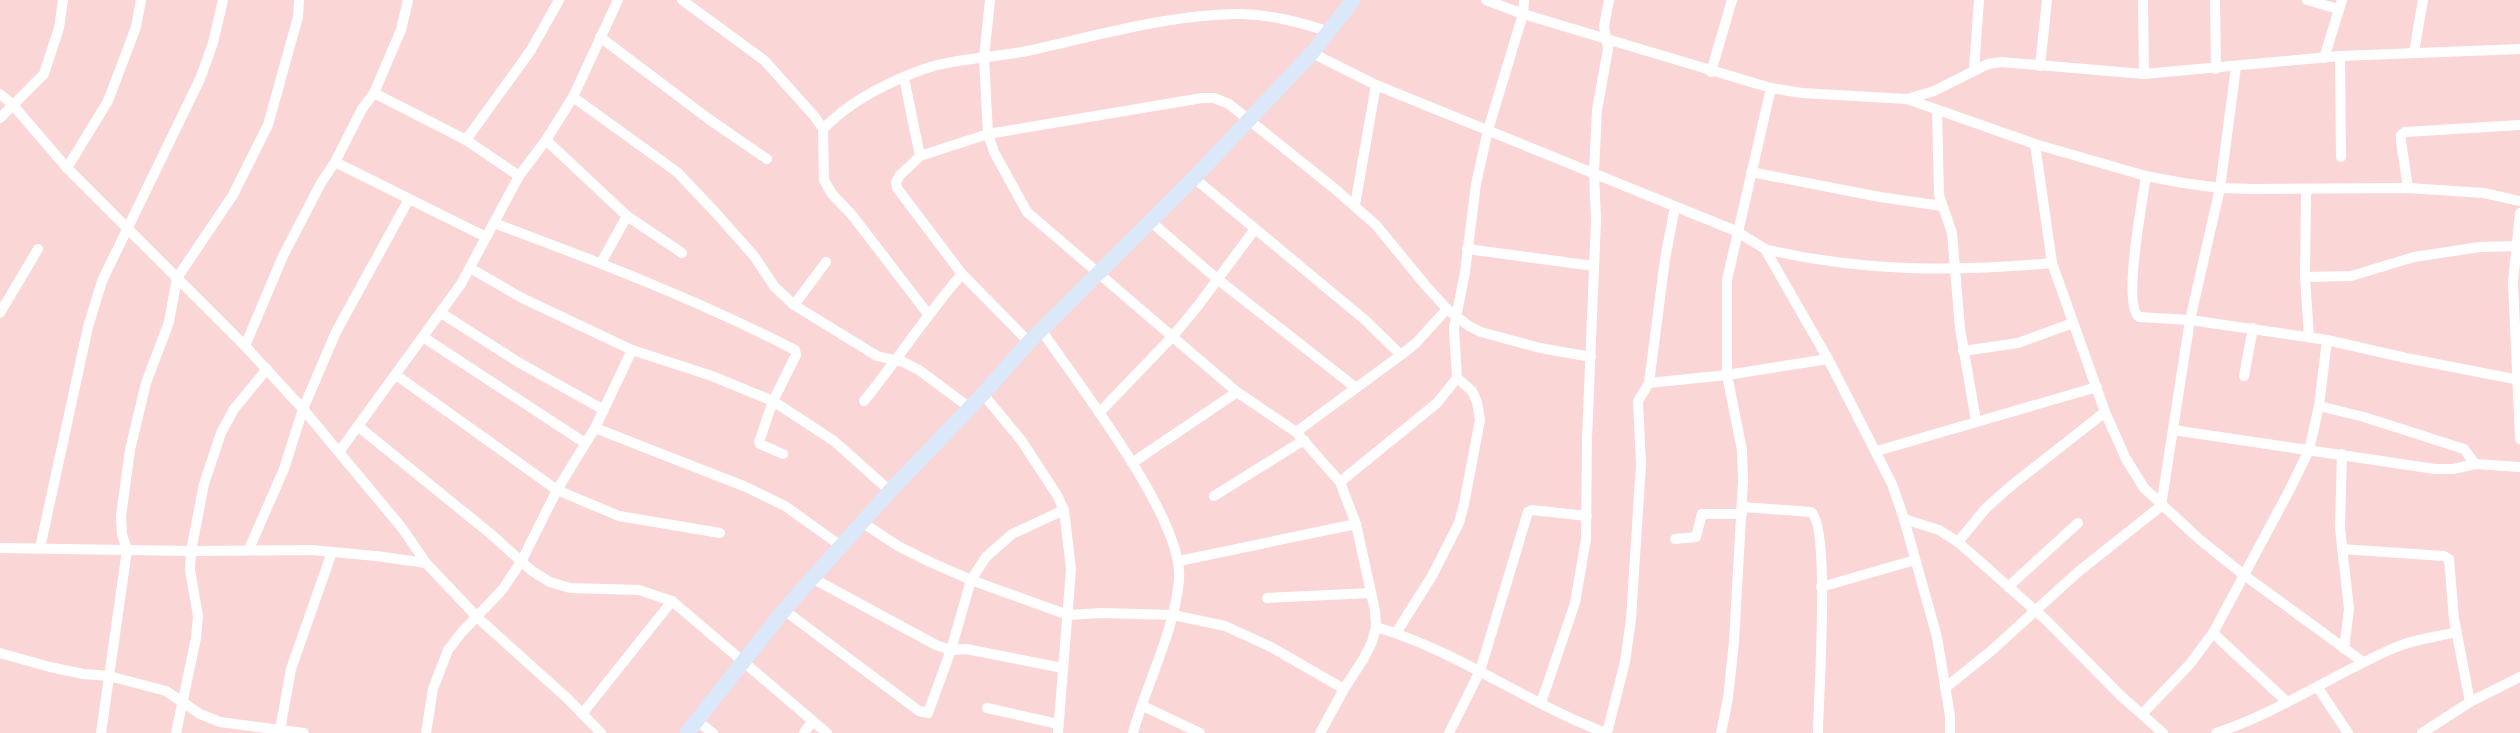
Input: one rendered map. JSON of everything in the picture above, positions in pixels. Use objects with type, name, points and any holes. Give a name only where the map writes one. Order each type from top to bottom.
[{"type":"street","points":[[0,118],[44,74],[59,28],[63,0]]},
{"type":"street","points":[[67,168],[108,101],[136,27],[141,0]]},
{"type":"street","points":[[40,548],[88,327],[102,281],[200,79],[213,43],[224,0]]},
{"type":"street","points":[[101,733],[127,550],[122,534],[121,516],[130,450],[147,383],[171,314],[177,278],[233,195],[268,125],[298,17],[299,0]]},
{"type":"street","points":[[244,346],[283,256],[362,109],[374,93],[401,30],[408,0]]},
{"type":"street","points":[[466,140],[531,50],[560,0]]},
{"type":"street","points":[[339,452],[441,313],[470,268],[519,176],[546,140],[573,97],[618,0]]},
{"type":"street","points":[[682,0],[765,61],[815,117],[823,129],[824,180],[832,194],[852,215],[928,314]]},
{"type":"street","points":[[990,0],[984,58],[988,134],[994,152],[1027,213],[1237,392],[1300,436],[1340,482],[1356,524],[1376,627],[1364,658],[1320,733]]},
{"type":"street","points":[[687,733],[784,610],[890,491],[970,408],[1029,342],[1194,178],[1248,118],[1312,53],[1353,0]]},
{"type":"street","points":[[1486,0],[1523,14],[1711,72],[1771,88],[1802,93],[1906,99],[2035,144],[2146,176],[2220,188],[2306,190],[2408,188],[2484,193],[2520,201]]},
{"type":"street","points":[[1340,482],[1437,403],[1457,378],[1454,336],[1476,184],[1488,130],[1523,14],[1524,0]]},
{"type":"street","points":[[1541,703],[1575,603],[1582,569],[1587,516],[1587,439],[1594,266],[1594,172],[1597,110],[1607,57],[1604,26],[1609,0]]},
{"type":"street","points":[[1711,72],[1732,0]]},
{"type":"street","points":[[1974,70],[1979,0]]},
{"type":"street","points":[[2040,66],[2047,0]]},
{"type":"street","points":[[2143,0],[2144,74]]},
{"type":"street","points":[[2215,0],[2216,69]]},
{"type":"street","points":[[2307,0],[2340,5],[2324,58]]},
{"type":"street","points":[[2414,52],[2423,0]]},
{"type":"street","points":[[823,129],[850,106],[904,78],[924,69],[957,61],[984,58],[1194,17],[1236,14],[1269,15],[1330,32]]},
{"type":"street","points":[[600,37],[710,120],[767,159]]},
{"type":"street","points":[[1906,99],[1934,91],[1974,70],[2001,62],[2144,74],[2236,68],[2340,56],[2520,49]]},
{"type":"street","points":[[1312,53],[1376,85],[1736,231],[1765,249],[1796,256],[1898,269],[1955,269],[2052,263]]},
{"type":"street","points":[[2340,56],[2342,157]]},
{"type":"street","points":[[1945,688],[1991,651],[2034,609],[2161,506],[2190,320],[2220,188],[2236,68]]},
{"type":"street","points":[[904,78],[920,156]]},
{"type":"street","points":[[1355,206],[1376,85]]},
{"type":"street","points":[[1721,733],[1731,676],[1742,511],[1742,450],[1727,375],[1727,280],[1736,231],[1771,88]]},
{"type":"street","points":[[374,93],[466,140],[519,176]]},
{"type":"street","points":[[0,94],[12,104],[67,168],[267,369],[402,528],[426,563],[478,618],[582,714],[589,728],[601,733]]},
{"type":"street","points":[[573,97],[677,172],[754,256],[774,286],[794,305],[877,356],[897,360],[918,370],[970,408]]},
{"type":"street","points":[[1029,342],[963,274],[897,188],[896,182],[900,175],[920,156],[988,134],[1202,98],[1214,98],[1229,104],[1248,118],[1376,225],[1456,317],[1481,332],[1503,339],[1591,357]]},
{"type":"street","points":[[1938,110],[1939,195],[1952,234],[1963,351],[1976,421]]},
{"type":"street","points":[[2408,188],[2401,141],[2401,135],[2404,132],[2520,125]]},
{"type":"street","points":[[546,140],[627,216],[682,253]]},
{"type":"street","points":[[2035,144],[2052,263],[2105,412],[2144,488],[2161,506],[2244,575],[2363,662]]},
{"type":"street","points":[[335,162],[486,237]]},
{"type":"street","points":[[1751,172],[1880,197],[1942,206]]},
{"type":"street","points":[[2146,176],[2136,241],[2133,297],[2135,314],[2139,317],[2190,320],[2309,337],[2518,380]]},
{"type":"street","points":[[1194,178],[1365,320],[1401,355]]},
{"type":"street","points":[[2306,190],[2305,277],[2309,337]]},
{"type":"street","points":[[249,549],[284,469],[303,409],[336,332],[410,199]]},
{"type":"street","points":[[1376,627],[1429,645],[1589,730],[1606,733],[1625,662],[1631,619],[1641,464],[1638,401],[1649,383],[1665,259],[1675,207]]},
{"type":"street","points":[[2520,213],[2513,282],[2520,439]]},
{"type":"street","points":[[601,263],[627,216]]},
{"type":"street","points":[[1150,221],[1216,278],[1356,388]]},
{"type":"street","points":[[494,223],[601,263],[728,316],[795,350],[796,355],[773,401],[759,443],[783,454]]},
{"type":"street","points":[[1099,413],[1172,337],[1255,230]]},
{"type":"street","points":[[2305,277],[2351,276],[2414,257],[2480,248],[2516,246]]},
{"type":"street","points":[[0,313],[38,249]]},
{"type":"street","points":[[1467,249],[1594,266]]},
{"type":"street","points":[[1765,249],[1828,359],[1856,415],[1877,450],[1892,484],[1937,637],[1950,716],[1950,733]]},
{"type":"street","points":[[794,305],[826,262]]},
{"type":"street","points":[[470,268],[522,298],[632,350],[712,376],[773,401],[821,431],[890,491]]},
{"type":"street","points":[[864,401],[897,360],[928,314],[963,274]]},
{"type":"street","points":[[1215,496],[1300,436],[1356,388],[1416,343],[1447,309]]},
{"type":"street","points":[[441,313],[518,362],[604,410]]},
{"type":"street","points":[[1963,351],[2005,346],[2073,323]]},
{"type":"street","points":[[2244,376],[2253,328]]},
{"type":"street","points":[[1042,331],[1143,478],[1163,519],[1179,561],[1180,579],[1173,615],[1133,733]]},
{"type":"street","points":[[423,338],[585,443]]},
{"type":"street","points":[[2143,713],[2189,665],[2213,633],[2289,491],[2309,450],[2319,406],[2327,340]]},
{"type":"street","points":[[426,733],[434,689],[448,650],[462,632],[478,618],[521,562],[557,490],[595,428],[632,350]]},
{"type":"street","points":[[1649,383],[1727,375],[1828,359]]},
{"type":"street","points":[[176,733],[184,701],[198,616],[190,570],[191,551],[204,484],[221,433],[234,409],[267,369]]},
{"type":"street","points":[[396,375],[557,490],[619,516],[720,533]]},
{"type":"street","points":[[1396,633],[1432,576],[1459,523],[1464,504],[1480,420],[1478,402],[1472,391],[1457,378]]},
{"type":"street","points":[[1877,450],[2097,387]]},
{"type":"street","points":[[1132,463],[1237,392]]},
{"type":"street","points":[[983,394],[1021,440],[1064,510],[1071,569],[1058,729],[987,708]]},
{"type":"street","points":[[2319,406],[2364,417],[2464,449],[2475,464]]},
{"type":"street","points":[[1958,542],[1986,508],[2012,485],[2105,412]]},
{"type":"street","points":[[359,427],[492,535],[521,562],[550,582],[570,588],[639,590],[672,601],[812,723],[827,733]]},
{"type":"street","points":[[595,428],[746,487],[785,506],[841,546]]},
{"type":"street","points":[[2173,430],[2435,469],[2454,469],[2475,464],[2520,467]]},
{"type":"street","points":[[2342,454],[2340,528],[2349,609],[2344,649]]},
{"type":"street","points":[[784,610],[925,714],[928,713],[951,650],[971,580],[986,557],[1012,534],[1064,510]]},
{"type":"street","points":[[1449,733],[1480,671],[1528,512],[1533,510],[1587,516]]},
{"type":"street","points":[[1675,539],[1696,537],[1702,514],[1742,511],[1811,512],[1815,515],[1821,561],[1822,630],[1818,733]]},
{"type":"street","points":[[1904,519],[1939,530],[1958,542],[2034,609],[2121,696],[2163,733]]},
{"type":"street","points":[[863,523],[898,546],[971,580],[1068,615],[1101,613],[1173,615],[1225,626],[1243,633],[1344,689]]},
{"type":"street","points":[[2008,587],[2078,523]]},
{"type":"street","points":[[1179,561],[1356,524]]},
{"type":"street","points":[[0,548],[191,551],[249,549],[332,552],[426,563]]},
{"type":"street","points":[[2342,549],[2444,556],[2449,559],[2457,632],[2470,702]]},
{"type":"street","points":[[280,730],[291,669],[332,552]]},
{"type":"street","points":[[1821,587],[1915,560]]},
{"type":"street","points":[[812,578],[920,638],[951,650],[966,649],[1063,668]]},
{"type":"street","points":[[1267,598],[1371,593]]},
{"type":"street","points":[[582,714],[672,601]]},
{"type":"street","points":[[2218,733],[2319,688],[2363,662],[2406,643],[2457,632]]},
{"type":"street","points":[[2213,633],[2287,702]]},
{"type":"street","points":[[0,653],[50,667],[82,674],[109,676],[166,691],[184,701],[200,714],[220,722],[304,733]]},
{"type":"street","points":[[2422,733],[2470,702],[2520,677]]},
{"type":"street","points":[[2319,688],[2348,733]]},
{"type":"street","points":[[1143,706],[1200,733]]},
{"type":"street","points":[[697,721],[713,733]]},
{"type":"street","points":[[804,733],[812,723]]}]
